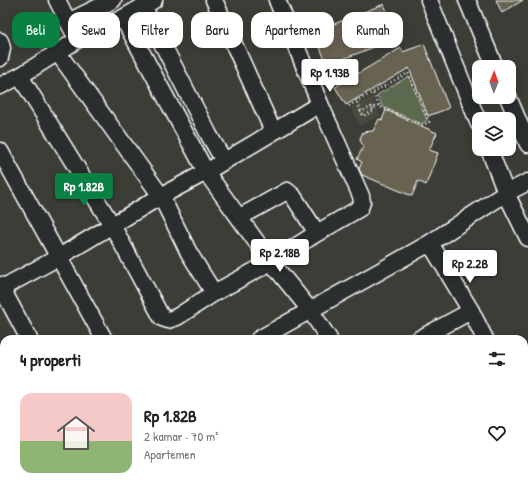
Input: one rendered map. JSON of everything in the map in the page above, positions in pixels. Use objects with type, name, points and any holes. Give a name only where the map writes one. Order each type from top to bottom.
[{"type":"street","points":[[57,0],[68,22]]},
{"type":"street","points":[[88,12],[113,0]]},
{"type":"street","points":[[214,0],[273,131]]},
{"type":"street","points":[[20,76],[112,225],[162,318],[168,320],[177,317],[214,293],[271,262],[360,208],[362,202],[361,196],[276,0]]},
{"type":"street","points":[[429,0],[474,112]]},
{"type":"street","points":[[467,0],[492,60]]},
{"type":"street","points":[[120,19],[149,3],[209,135],[224,161]]},
{"type":"street","points":[[123,18],[206,172],[240,217],[271,262],[310,310],[326,335]]},
{"type":"street","points":[[0,41],[2,48],[0,58]]},
{"type":"street","points":[[0,86],[20,76],[68,46]]},
{"type":"street","points":[[58,53],[161,196],[189,253],[214,293]]},
{"type":"street","points":[[27,335],[1,286],[59,257],[320,104]]},
{"type":"street","points":[[511,104],[528,144]]},
{"type":"street","points":[[0,151],[102,335]]},
{"type":"street","points":[[492,156],[506,193],[528,238]]},
{"type":"street","points":[[266,335],[430,243],[506,193],[528,182]]},
{"type":"street","points":[[240,217],[286,191],[293,196],[317,233]]},
{"type":"street","points":[[430,243],[483,335]]},
{"type":"street","points":[[426,335],[470,311]]},
{"type":"path","points":[[349,106],[357,100],[373,93],[408,73],[428,122],[423,125],[379,105],[373,93]]},
{"type":"path","points":[[357,100],[362,116],[374,111],[372,109],[379,105]]},
{"type":"shaded area","points":[[372,96],[381,115],[360,126],[351,108]]},
{"type":"green space","points":[[409,76],[427,120],[422,124],[383,107],[377,95]]},
{"type":"building","points":[[496,0],[523,0],[502,13]]},
{"type":"building","points":[[384,4],[387,12],[364,12]]},
{"type":"building","points":[[342,21],[342,48],[372,48],[327,65],[320,48],[334,48],[334,24]]},
{"type":"building","points":[[424,44],[449,108],[428,116],[409,68],[346,105],[335,87],[401,48],[403,52]]},
{"type":"building","points":[[386,110],[437,133],[429,150],[438,153],[426,185],[418,181],[412,196],[362,175],[359,169],[362,162],[357,159],[363,147],[360,139],[361,136],[363,132],[373,131],[379,119],[382,120]]}]
